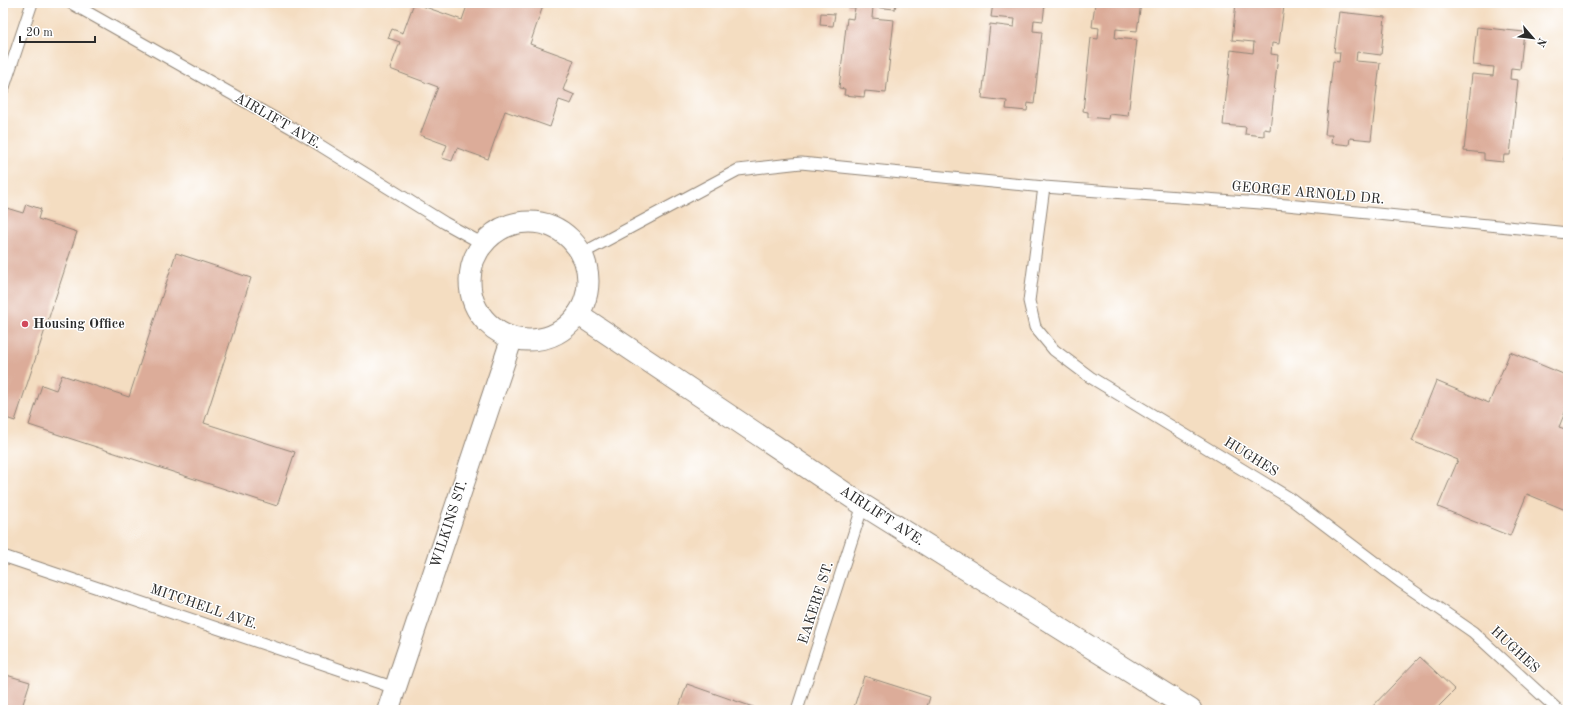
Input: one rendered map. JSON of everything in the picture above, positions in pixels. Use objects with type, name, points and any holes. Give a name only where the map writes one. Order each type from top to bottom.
[{"type":"street","points":[[535,222],[562,232],[573,242],[581,254],[586,269],[588,285],[585,300],[578,314],[568,325],[556,334],[541,339],[526,341],[512,338],[494,330],[480,316],[472,298],[470,280],[474,260],[483,244],[494,234],[507,226],[521,223],[535,222]]},
{"type":"street","name":"AIRLIFT AVE.","points":[[578,314],[863,505],[1191,710]]},
{"type":"street","name":"WILKINS ST.","points":[[388,710],[512,338]]},
{"type":"lane","points":[[3,90],[32,3]]},
{"type":"lane","name":"AIRLIFT AVE.","points":[[71,3],[292,128],[445,223],[483,244]]},
{"type":"lane","name":"GEORGE ARNOLD DR.","points":[[581,254],[738,170],[801,163],[1044,186],[1287,205],[1568,233]]},
{"type":"lane","name":"HUGHES","points":[[1044,186],[1028,301],[1035,327],[1054,350],[1090,377],[1180,430],[1291,499],[1402,583],[1473,632],[1558,710]]},
{"type":"lane","name":"EAKERE ST.","points":[[797,710],[863,505]]},
{"type":"lane","name":"MITCHELL AVE.","points":[[3,556],[395,688]]},
{"type":"building","points":[[414,3],[462,20],[468,3],[544,3],[530,44],[574,60],[563,90],[575,95],[571,104],[559,100],[550,127],[505,111],[488,159],[457,148],[452,161],[442,158],[447,145],[420,135],[438,87],[390,69],[400,42],[388,38],[392,29],[403,33]]},
{"type":"building","points":[[848,3],[896,3],[895,9],[873,7],[872,18],[894,20],[886,93],[865,91],[864,97],[844,95],[845,89],[839,88],[847,18],[853,19],[855,8],[848,7]]},
{"type":"building","points":[[993,3],[1045,3],[1043,21],[1034,20],[1033,31],[1042,32],[1034,104],[1028,103],[1027,111],[1006,109],[1007,101],[982,98],[990,24],[1014,27],[1015,19],[991,17]]},
{"type":"building","points":[[1095,3],[1141,3],[1137,31],[1116,29],[1115,38],[1137,40],[1128,116],[1109,114],[1108,119],[1088,117],[1088,112],[1083,111],[1091,38],[1098,39],[1099,28],[1092,27]]},
{"type":"building","points":[[1236,3],[1257,3],[1284,6],[1279,44],[1272,43],[1271,54],[1278,55],[1270,130],[1264,129],[1264,136],[1245,134],[1246,127],[1223,125],[1231,50],[1253,53],[1254,42],[1232,40]]},
{"type":"building","points":[[1339,12],[1385,17],[1381,55],[1357,52],[1356,61],[1380,63],[1371,140],[1350,138],[1349,145],[1331,143],[1332,135],[1325,135],[1333,61],[1339,62],[1340,52],[1334,52]]},
{"type":"building","points":[[821,13],[835,14],[833,26],[820,25]]},
{"type":"building","points":[[1477,27],[1524,32],[1520,69],[1511,68],[1510,79],[1518,80],[1510,155],[1504,155],[1503,162],[1484,160],[1484,153],[1464,151],[1472,74],[1493,76],[1494,67],[1473,65]]},
{"type":"building","points":[[1567,136],[1568,160],[1564,160]]},
{"type":"building","name":"Housing Office","points":[[26,204],[41,209],[38,219],[77,232],[15,421],[3,417],[3,207],[23,213]]},
{"type":"building","points":[[176,253],[251,278],[204,423],[295,452],[277,506],[29,425],[42,385],[56,390],[62,375],[129,397]]},
{"type":"building","points":[[1510,352],[1568,376],[1568,405],[1559,427],[1568,430],[1568,511],[1527,494],[1510,536],[1438,507],[1458,460],[1412,441],[1436,381],[1489,403]]},
{"type":"building","points":[[1420,657],[1455,690],[1435,710],[1369,710]]},
{"type":"building","points":[[3,674],[30,682],[21,710],[3,710]]},
{"type":"building","points":[[864,676],[930,697],[926,710],[853,710]]},
{"type":"building","points":[[687,684],[756,708],[756,710],[678,710]]},
{"type":"place","name":"Housing Office","points":[[25,324]]}]
